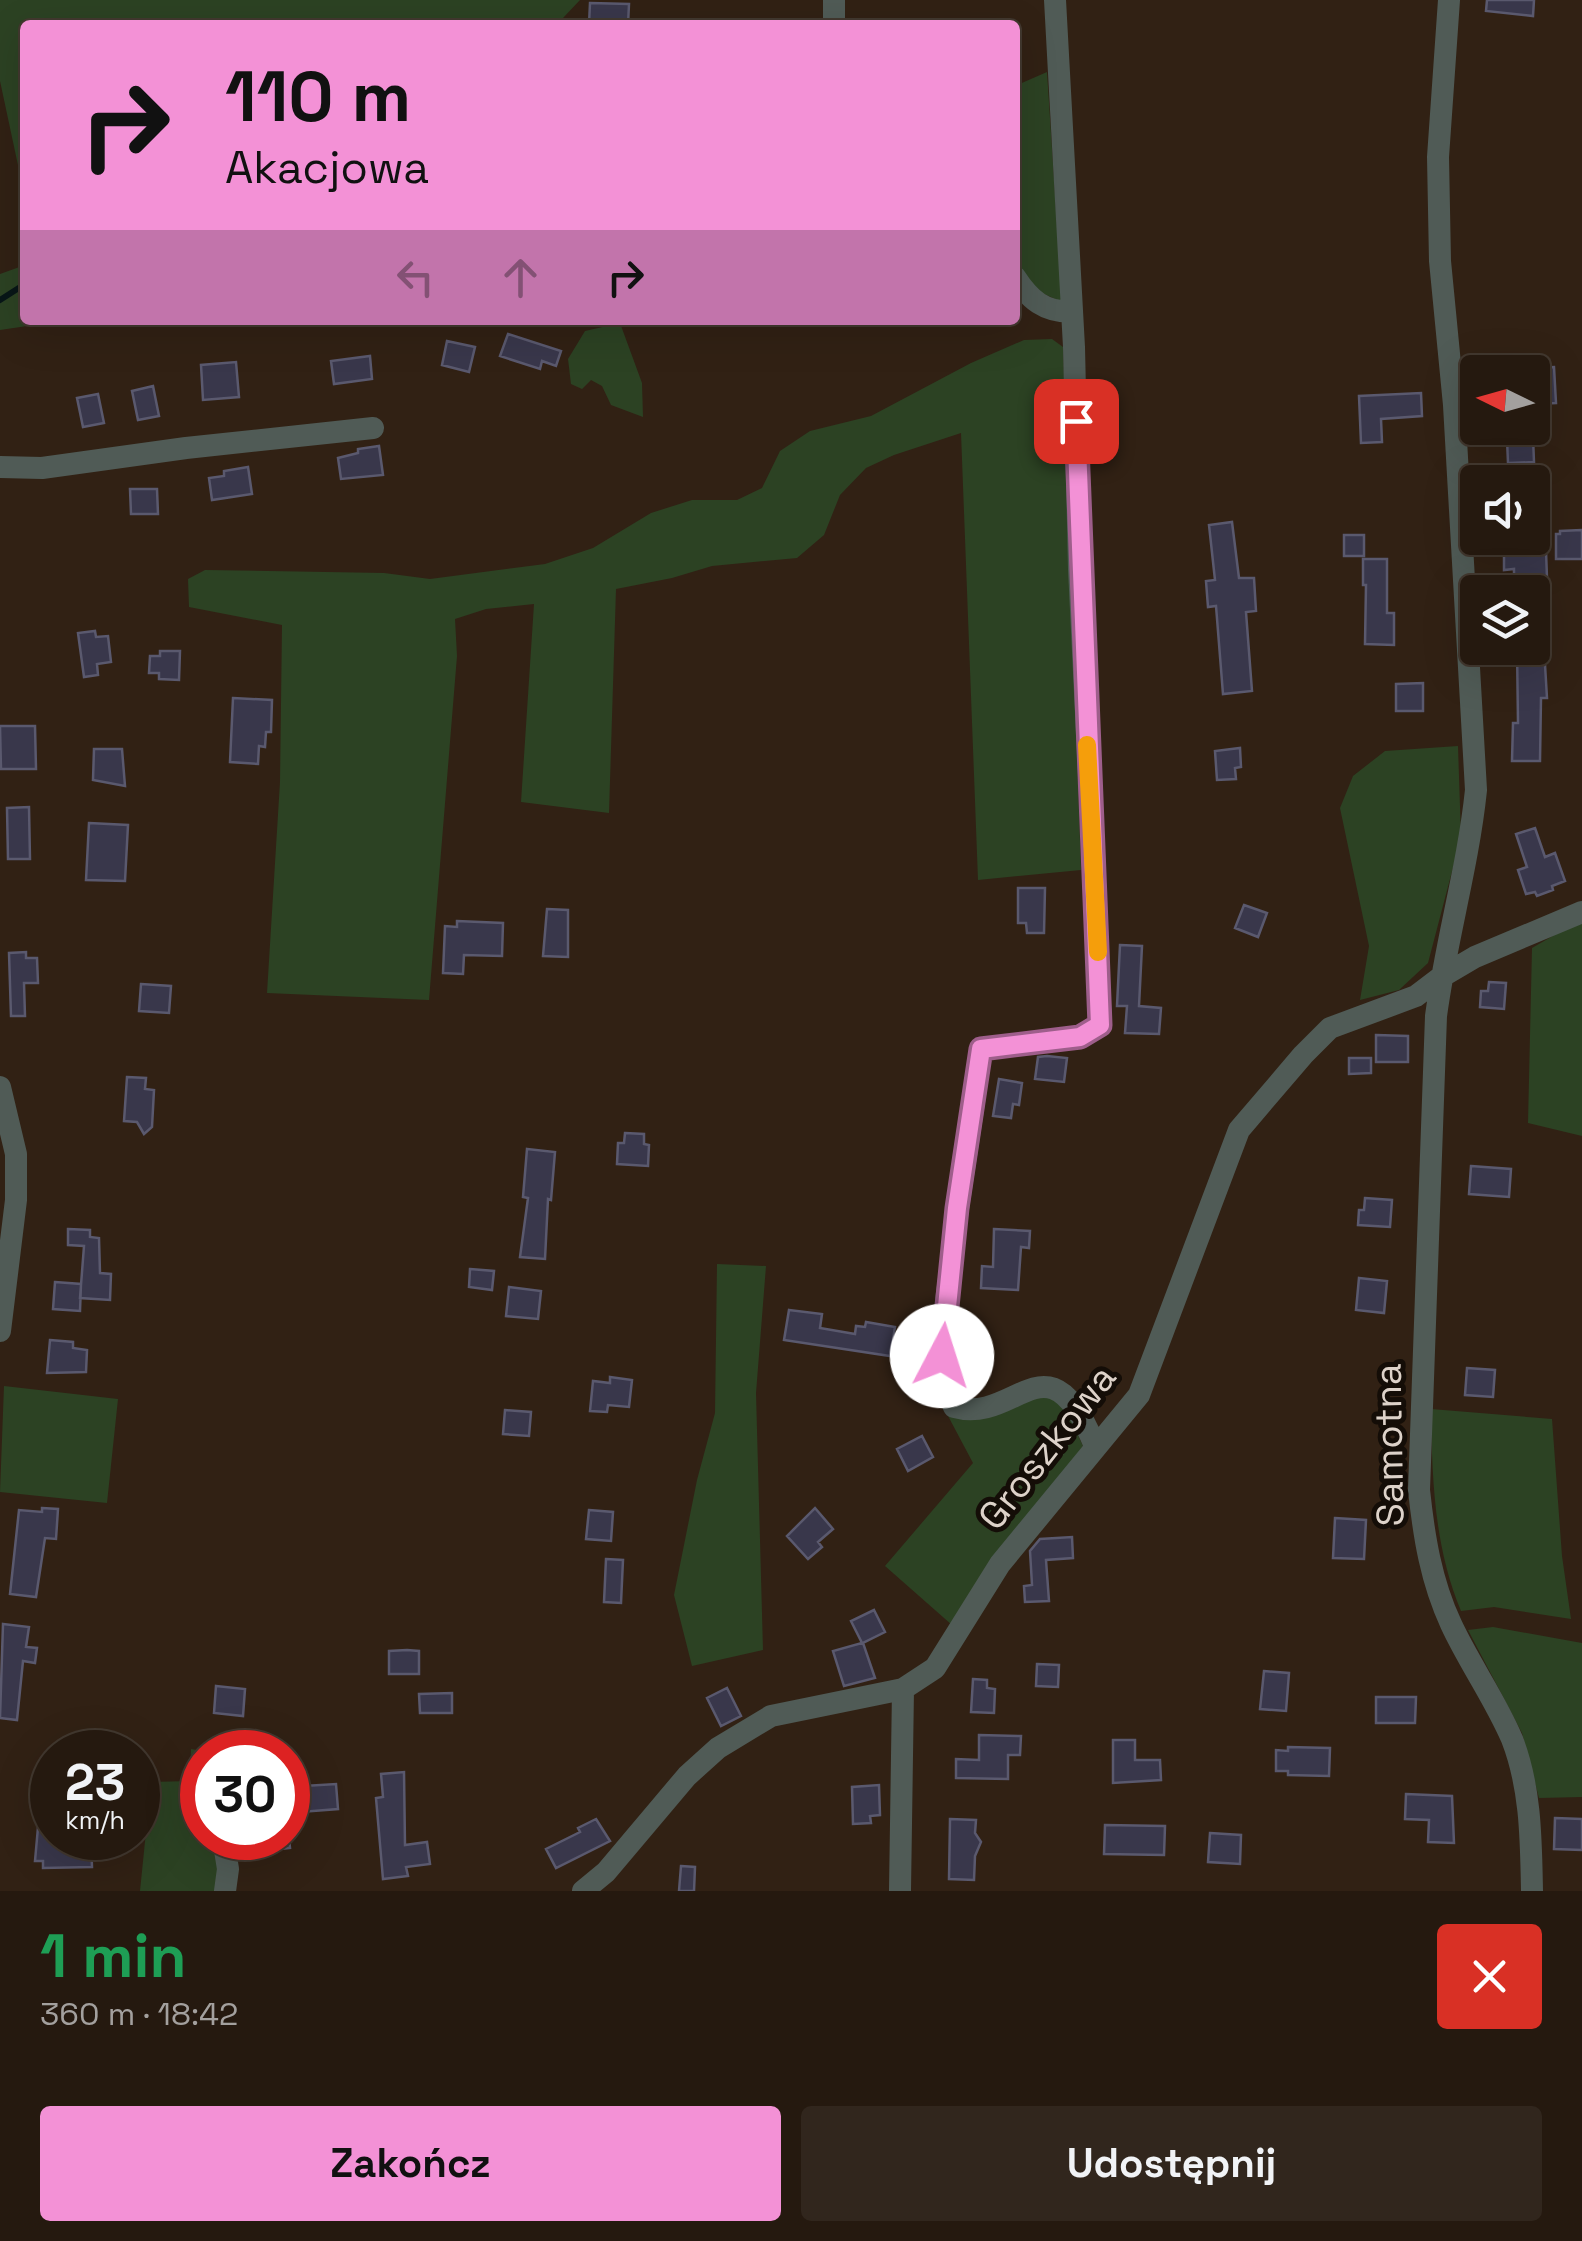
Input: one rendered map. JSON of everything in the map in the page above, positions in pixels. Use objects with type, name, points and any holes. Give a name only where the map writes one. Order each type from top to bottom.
[{"type":"street","points":[[1055,0],[1072,312],[1100,1025],[1080,1037],[981,1049],[957,1208],[942,1356],[954,1407],[984,1409],[1020,1391],[1046,1387],[1064,1396],[1078,1410],[1095,1446]]},
{"type":"street","name":"Samotna","points":[[1449,0],[1438,157],[1440,261],[1454,405],[1476,790],[1470,844],[1436,1016],[1419,1490],[1433,1579],[1450,1623],[1513,1742],[1531,1815],[1532,1891]]},
{"type":"street","points":[[1020,285],[1041,307],[1072,312]]},
{"type":"street","points":[[0,467],[42,468],[373,428]]},
{"type":"street","name":"Groszkowa","points":[[583,1891],[606,1872],[687,1776],[718,1748],[771,1716],[903,1690],[935,1668],[1000,1564],[1140,1396],[1238,1130],[1330,1028],[1416,996],[1475,957],[1582,912]]},
{"type":"street","points":[[0,1087],[16,1154],[16,1200],[0,1331]]},
{"type":"street","points":[[900,1891],[903,1690]]},
{"type":"green space","points":[[0,0],[580,0],[563,20],[20,20],[20,175],[0,81]]},
{"type":"green space","points":[[1047,72],[1062,302],[1033,289],[1020,272],[1020,84]]},
{"type":"green space","points":[[20,267],[20,325],[34,325],[0,330],[0,274]]},
{"type":"green space","points":[[621,325],[642,383],[643,417],[611,405],[602,386],[591,380],[582,389],[571,384],[568,359],[585,331]]},
{"type":"green space","points":[[1052,339],[1063,347],[1081,870],[978,880],[961,433],[866,468],[840,495],[824,535],[797,558],[712,566],[616,589],[609,813],[521,802],[534,604],[486,609],[455,619],[457,656],[429,1000],[267,993],[280,782],[282,625],[189,607],[188,579],[205,570],[384,573],[430,579],[545,564],[593,548],[651,513],[692,500],[737,500],[762,488],[780,451],[810,431],[871,416],[1024,340]]},
{"type":"green space","points":[[1458,746],[1461,837],[1428,963],[1399,990],[1360,1000],[1369,946],[1340,808],[1353,776],[1385,751]]},
{"type":"green space","points":[[1582,919],[1582,1136],[1528,1123],[1532,948]]},
{"type":"green space","points":[[717,1264],[766,1266],[756,1393],[763,1650],[692,1666],[674,1595],[715,1413]]},
{"type":"green space","points":[[4,1386],[118,1399],[107,1503],[0,1492]]},
{"type":"green space","points":[[1046,1393],[1065,1408],[1083,1446],[952,1625],[885,1566],[973,1463],[947,1414]]},
{"type":"green space","points":[[1431,1409],[1552,1419],[1562,1556],[1571,1619],[1494,1607],[1461,1611],[1440,1537]]},
{"type":"green space","points":[[1493,1627],[1582,1643],[1582,1797],[1539,1798],[1522,1733],[1468,1630]]},
{"type":"green space","points":[[180,1781],[180,1860],[217,1860],[216,1891],[140,1891],[143,1860],[160,1860],[160,1782]]},
{"type":"building","points":[[1487,0],[1534,0],[1533,16],[1486,11]]},
{"type":"building","points":[[590,3],[629,4],[628,20],[589,20]]},
{"type":"building","points":[[508,334],[561,351],[556,366],[542,361],[540,369],[500,356]]},
{"type":"building","points":[[447,341],[475,347],[469,372],[442,365]]},
{"type":"building","points":[[370,356],[372,379],[334,384],[331,361]]},
{"type":"building","points":[[236,362],[239,397],[203,400],[201,365]]},
{"type":"building","points":[[1550,367],[1554,367],[1556,403],[1550,403]]},
{"type":"building","points":[[153,386],[159,416],[138,420],[132,391]]},
{"type":"building","points":[[1421,393],[1422,416],[1381,419],[1382,442],[1361,443],[1359,396]]},
{"type":"building","points":[[98,394],[104,423],[83,427],[77,398]]},
{"type":"building","points":[[1507,445],[1533,445],[1534,462],[1508,463]]},
{"type":"building","points":[[379,446],[383,475],[341,479],[338,458],[358,453],[358,449]]},
{"type":"building","points":[[248,467],[252,494],[212,500],[209,478]]},
{"type":"building","points":[[130,489],[157,489],[158,514],[131,514]]},
{"type":"building","points":[[1232,522],[1239,578],[1254,578],[1256,611],[1246,612],[1252,691],[1223,694],[1216,606],[1208,607],[1206,581],[1215,580],[1209,525]]},
{"type":"building","points":[[1582,530],[1582,559],[1556,559],[1556,534]]},
{"type":"building","points":[[1344,535],[1364,535],[1364,556],[1344,556]]},
{"type":"building","points":[[1504,555],[1546,555],[1547,575],[1514,575],[1514,569],[1504,570]]},
{"type":"building","points":[[1363,559],[1387,559],[1387,613],[1394,613],[1394,645],[1365,644]]},
{"type":"building","points":[[95,631],[96,637],[108,636],[111,662],[97,664],[98,675],[84,677],[78,633]]},
{"type":"building","points":[[160,651],[180,651],[179,680],[159,679],[159,673],[149,673],[150,656],[160,656]]},
{"type":"building","points":[[1517,665],[1545,665],[1547,698],[1541,698],[1540,761],[1512,761],[1513,723],[1518,723]]},
{"type":"building","points":[[1423,683],[1423,711],[1396,711],[1396,684]]},
{"type":"building","points":[[233,698],[272,700],[271,732],[266,732],[265,747],[259,746],[258,764],[230,762]]},
{"type":"building","points":[[0,726],[35,726],[36,769],[1,769]]},
{"type":"building","points":[[1240,748],[1241,767],[1235,768],[1236,779],[1217,780],[1215,751]]},
{"type":"building","points":[[94,749],[122,749],[125,786],[93,780]]},
{"type":"building","points":[[29,807],[30,859],[8,859],[7,808]]},
{"type":"building","points":[[89,823],[128,825],[125,881],[86,880]]},
{"type":"building","points":[[1535,828],[1545,857],[1555,853],[1565,881],[1537,896],[1535,892],[1526,894],[1518,870],[1527,867],[1516,834]]},
{"type":"building","points":[[1018,888],[1045,888],[1044,933],[1027,933],[1026,923],[1018,923]]},
{"type":"building","points":[[1244,905],[1267,913],[1258,937],[1235,928]]},
{"type":"building","points":[[547,909],[568,910],[568,957],[543,956]]},
{"type":"building","points":[[457,921],[503,923],[502,956],[464,955],[463,974],[443,973],[445,926],[457,927]]},
{"type":"building","points":[[1120,945],[1142,946],[1139,1006],[1161,1008],[1159,1034],[1125,1033],[1127,1006],[1117,1006]]},
{"type":"building","points":[[26,952],[26,958],[37,958],[38,983],[24,983],[25,1016],[11,1016],[9,953]]},
{"type":"building","points":[[1489,982],[1506,983],[1504,1009],[1480,1007],[1481,991],[1488,991]]},
{"type":"building","points":[[141,984],[171,986],[169,1013],[139,1011]]},
{"type":"building","points":[[1376,1035],[1408,1036],[1408,1062],[1376,1062]]},
{"type":"building","points":[[1038,1057],[1067,1058],[1064,1082],[1035,1079]]},
{"type":"building","points":[[1349,1058],[1371,1058],[1371,1073],[1349,1074]]},
{"type":"building","points":[[127,1077],[146,1078],[145,1089],[154,1090],[152,1127],[144,1134],[137,1122],[124,1121]]},
{"type":"building","points":[[999,1079],[1022,1083],[1019,1105],[1013,1104],[1011,1118],[993,1116]]},
{"type":"building","points":[[625,1133],[644,1134],[644,1144],[649,1145],[648,1166],[617,1164],[618,1143],[624,1143]]},
{"type":"building","points":[[527,1149],[555,1152],[545,1259],[520,1257],[528,1198],[523,1197]]},
{"type":"building","points":[[1471,1166],[1511,1169],[1509,1197],[1469,1194]]},
{"type":"building","points":[[1365,1198],[1392,1200],[1390,1227],[1358,1225]]},
{"type":"building","points":[[68,1229],[90,1230],[90,1237],[99,1238],[100,1273],[111,1274],[110,1300],[80,1298],[84,1246],[68,1245]]},
{"type":"building","points":[[994,1229],[1030,1231],[1029,1248],[1021,1247],[1018,1290],[981,1288],[982,1266],[993,1267]]},
{"type":"building","points":[[470,1269],[494,1271],[492,1290],[469,1287]]},
{"type":"building","points":[[1359,1278],[1387,1281],[1384,1313],[1356,1310]]},
{"type":"building","points":[[55,1282],[81,1284],[80,1311],[53,1309]]},
{"type":"building","points":[[509,1287],[541,1291],[538,1319],[506,1316]]},
{"type":"building","points":[[789,1310],[822,1314],[820,1328],[855,1334],[856,1326],[865,1327],[866,1322],[895,1327],[890,1356],[784,1340]]},
{"type":"building","points":[[50,1340],[73,1342],[73,1348],[87,1350],[86,1372],[47,1373]]},
{"type":"building","points":[[1467,1368],[1495,1370],[1493,1397],[1465,1395]]},
{"type":"building","points":[[610,1377],[632,1380],[629,1407],[608,1405],[607,1412],[590,1411],[593,1381],[610,1383]]},
{"type":"building","points":[[505,1410],[531,1412],[529,1436],[503,1434]]},
{"type":"building","points":[[922,1436],[933,1457],[908,1471],[897,1449]]},
{"type":"building","points":[[42,1508],[58,1509],[56,1539],[45,1538],[36,1597],[10,1594],[19,1510],[42,1512]]},
{"type":"building","points":[[815,1508],[833,1529],[818,1542],[822,1547],[808,1559],[787,1536]]},
{"type":"building","points":[[589,1510],[613,1512],[611,1541],[586,1539]]},
{"type":"building","points":[[1335,1518],[1366,1520],[1364,1559],[1333,1558]]},
{"type":"building","points":[[1072,1537],[1073,1558],[1046,1560],[1049,1601],[1025,1602],[1024,1586],[1032,1585],[1030,1551],[1040,1539]]},
{"type":"building","points":[[606,1559],[623,1560],[621,1603],[604,1602]]},
{"type":"building","points":[[874,1610],[885,1632],[863,1643],[875,1678],[844,1686],[833,1651],[862,1643],[851,1621]]},
{"type":"building","points":[[3,1624],[29,1627],[26,1647],[37,1648],[35,1663],[23,1661],[17,1720],[0,1718]]},
{"type":"building","points":[[389,1651],[419,1651],[419,1674],[389,1674]]},
{"type":"building","points":[[1037,1664],[1059,1665],[1058,1687],[1036,1686]]},
{"type":"building","points":[[1264,1671],[1289,1673],[1286,1711],[1260,1709]]},
{"type":"building","points":[[973,1679],[987,1680],[987,1688],[995,1689],[994,1713],[971,1712]]},
{"type":"building","points":[[216,1686],[245,1689],[243,1716],[214,1713]]},
{"type":"building","points":[[727,1688],[741,1716],[721,1726],[707,1698]]},
{"type":"building","points":[[452,1693],[452,1713],[420,1713],[419,1694]]},
{"type":"building","points":[[1376,1697],[1416,1697],[1415,1723],[1376,1723]]},
{"type":"building","points":[[979,1735],[1021,1736],[1020,1755],[1008,1755],[1008,1779],[956,1778],[956,1759],[979,1760]]},
{"type":"building","points":[[1113,1740],[1135,1740],[1135,1760],[1160,1760],[1161,1780],[1113,1783]]},
{"type":"building","points":[[1288,1747],[1330,1748],[1329,1776],[1276,1771],[1276,1750],[1288,1751]]},
{"type":"building","points":[[404,1772],[405,1845],[427,1842],[430,1864],[406,1867],[408,1876],[383,1879],[376,1798],[383,1797],[381,1774]]},
{"type":"building","points":[[336,1784],[338,1809],[310,1811],[310,1786]]},
{"type":"building","points":[[879,1785],[880,1815],[870,1816],[871,1823],[853,1824],[852,1787]]},
{"type":"building","points":[[1406,1794],[1452,1796],[1454,1843],[1428,1842],[1429,1820],[1405,1819]]},
{"type":"building","points":[[1555,1818],[1582,1819],[1582,1850],[1554,1849]]},
{"type":"building","points":[[596,1819],[610,1841],[556,1868],[546,1849]]},
{"type":"building","points":[[950,1819],[976,1820],[975,1833],[981,1842],[975,1856],[974,1880],[949,1879]]},
{"type":"building","points":[[1105,1825],[1165,1826],[1164,1855],[1104,1854]]},
{"type":"building","points":[[1210,1833],[1241,1835],[1240,1864],[1208,1862]]},
{"type":"building","points":[[92,1860],[92,1867],[43,1868],[43,1861],[35,1861]]},
{"type":"building","points":[[681,1866],[695,1867],[694,1891],[679,1891]]},
{"type":"waterway","points":[[0,300],[20,287]]},
{"type":"slow traffic","points":[[1087,745],[1098,952]]},
{"type":"route","points":[[942,1356],[957,1208],[981,1049],[1080,1037],[1100,1025],[1076,421]]}]
